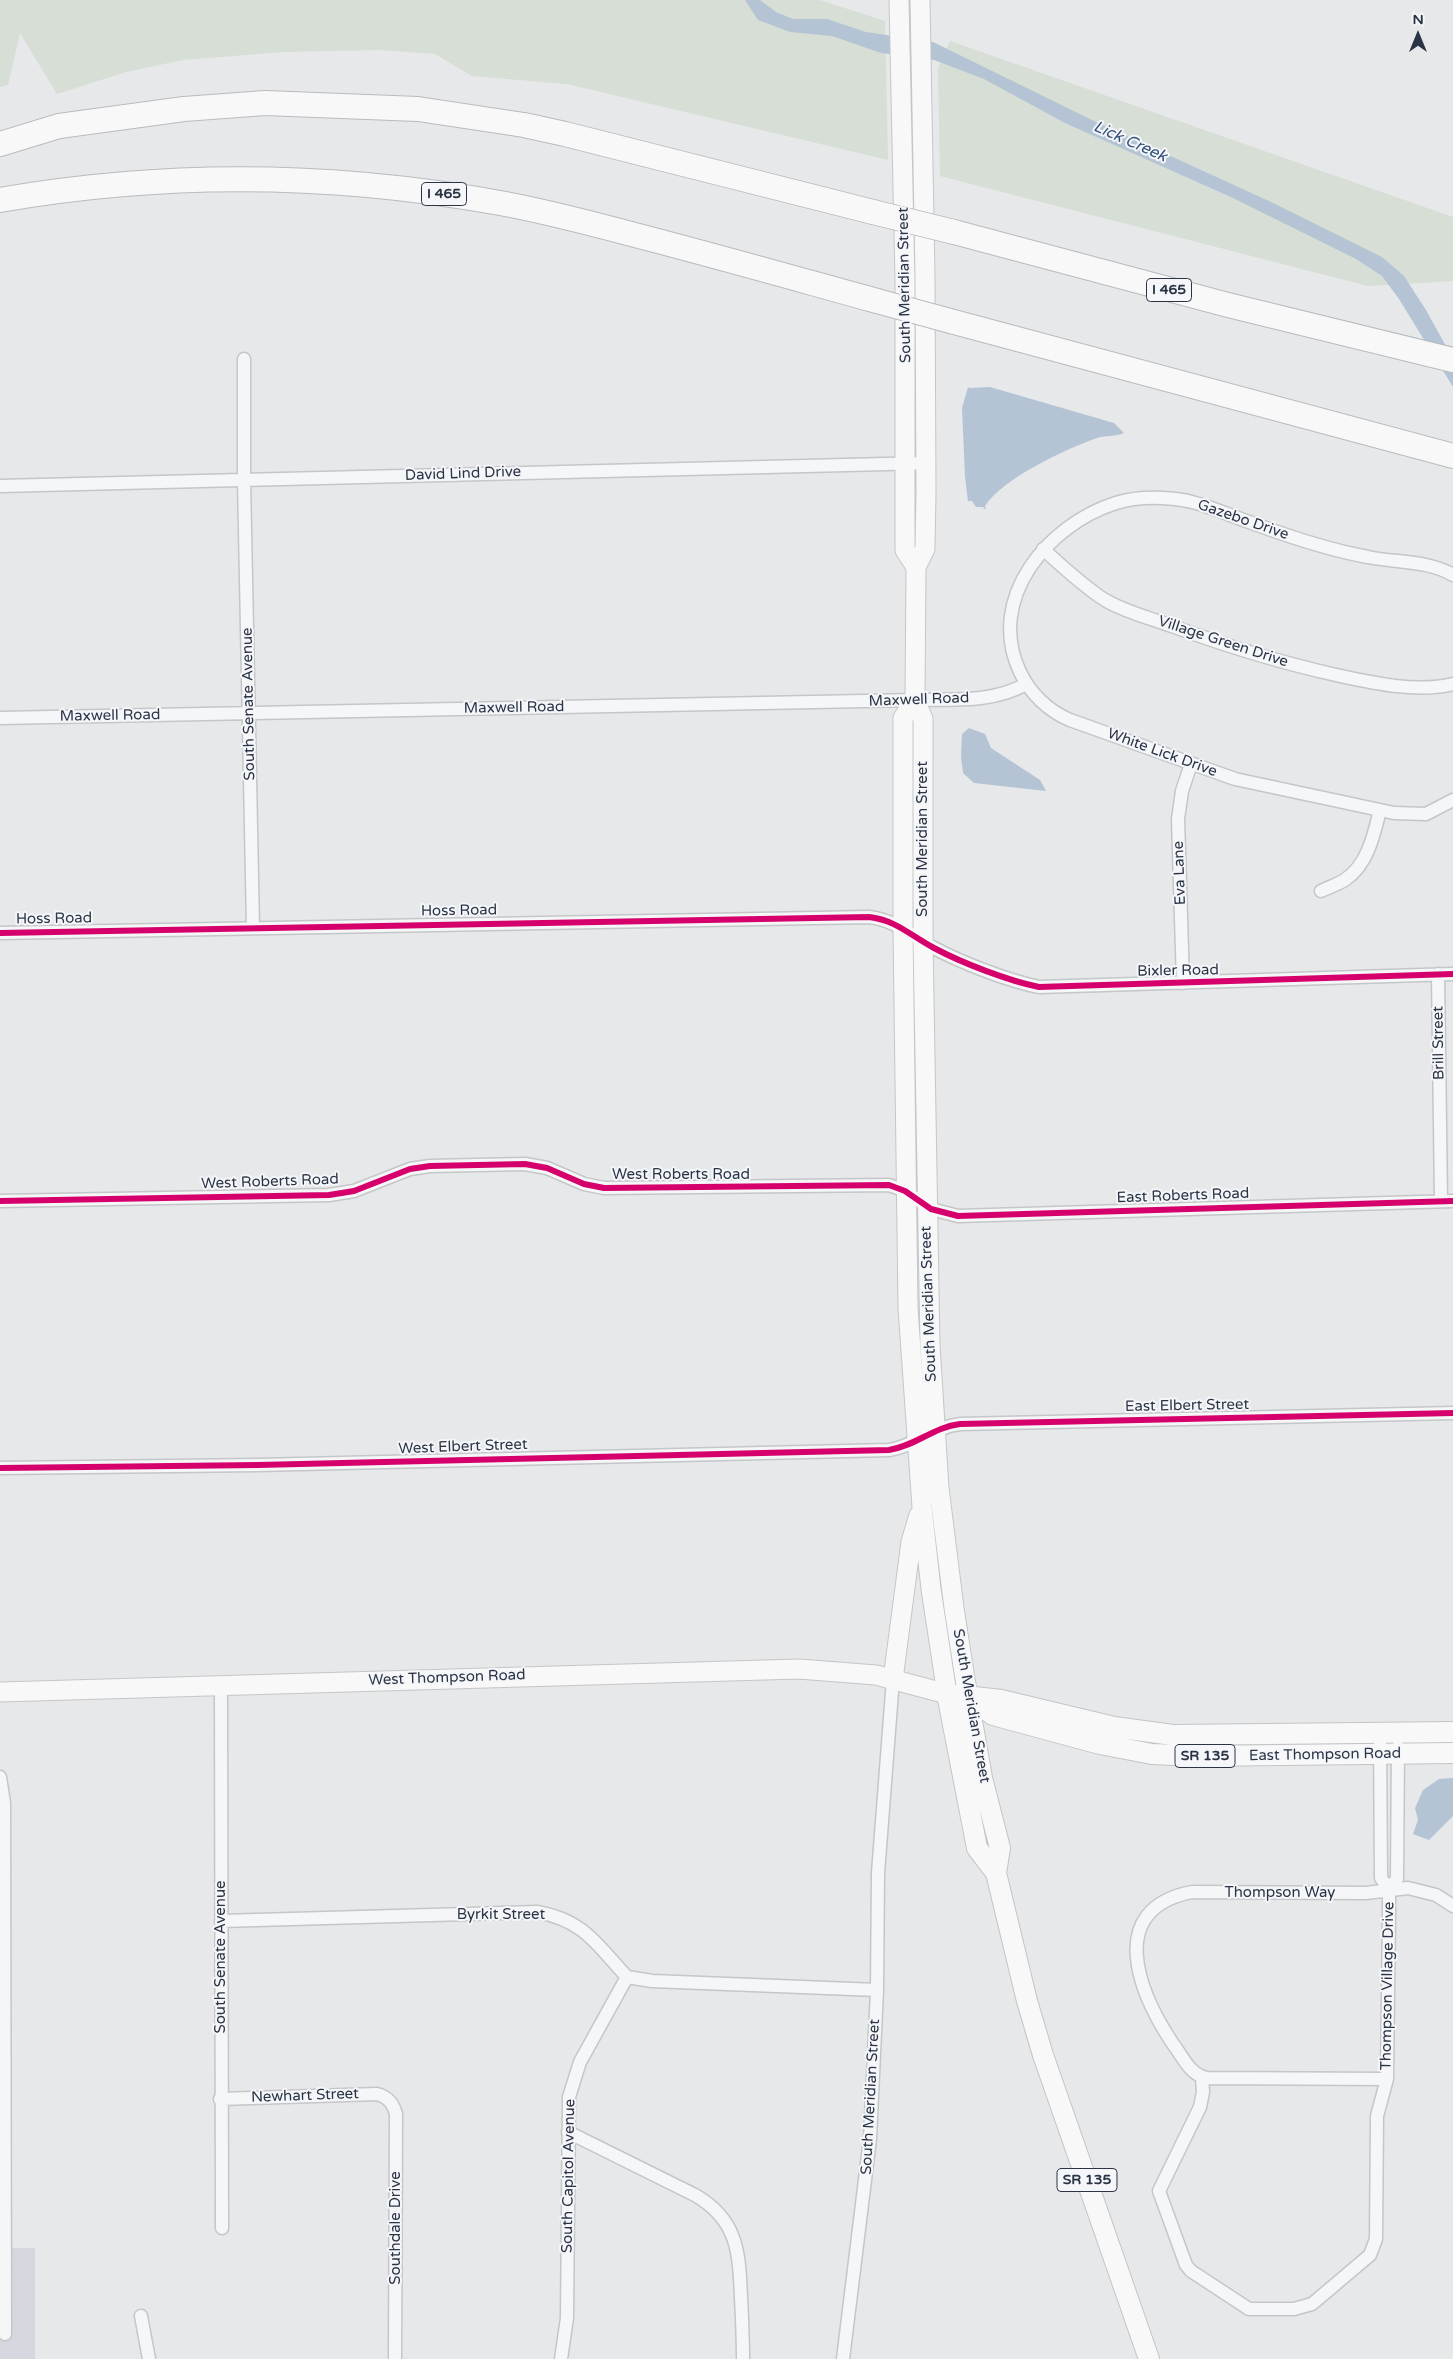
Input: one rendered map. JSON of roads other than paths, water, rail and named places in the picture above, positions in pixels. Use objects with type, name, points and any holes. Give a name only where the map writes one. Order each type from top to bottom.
[{"type":"highway","name":"I 465","points":[[0,144],[59,126],[184,109],[265,103],[418,109],[524,125],[574,136],[954,232],[1228,305],[1387,342],[1453,360]]},
{"type":"highway","name":"I 465","points":[[0,200],[77,189],[178,180],[286,179],[394,187],[464,197],[558,215],[1453,456]]},
{"type":"main road","name":"South Meridian Street","points":[[920,0],[926,463],[925,549],[916,567],[915,700],[923,719],[914,935],[916,1199],[908,1308],[925,1437],[944,1533],[968,1698],[982,1778],[1000,1848],[996,1873],[1015,1955],[1043,2055],[1149,2359]]},
{"type":"main road","name":"South Meridian Street","points":[[899,7],[905,281],[905,550],[916,567]]},
{"type":"main road","name":"South Meridian Street","points":[[925,1437],[922,1507],[931,1589],[947,1694],[977,1848],[996,1873]]},
{"type":"main road","name":"South Meridian Street","points":[[893,1679],[911,1542],[922,1507]]},
{"type":"main road","name":"West Thompson Road","points":[[0,1692],[799,1669],[859,1673],[893,1679]]},
{"type":"main road","name":"East Thompson Road","points":[[893,1679],[947,1694],[968,1698],[1001,1700],[1060,1716],[1157,1734],[1453,1732]]},
{"type":"main road","name":"East Thompson Road","points":[[968,1698],[993,1716],[1100,1744],[1152,1754],[1198,1756],[1453,1753]]},
{"type":"street","name":"South Senate Avenue","points":[[244,359],[244,480],[253,927]]},
{"type":"street","name":"David Lind Drive","points":[[0,486],[926,463]]},
{"type":"street","name":"Gazebo Drive","points":[[1044,549],[1072,523],[1099,509],[1136,499],[1167,498],[1205,506],[1303,541],[1368,557],[1442,568],[1453,575]]},
{"type":"street","name":"White Lick Drive","points":[[1044,549],[1022,582],[1016,596],[1010,621],[1012,652],[1026,684],[1046,706],[1066,719],[1235,779],[1394,813],[1426,814],[1453,800]]},
{"type":"street","name":"Village Green Drive","points":[[1044,549],[1089,589],[1105,600],[1126,610],[1242,652],[1374,683],[1412,687],[1442,687],[1453,684]]},
{"type":"street","name":"Maxwell Road","points":[[0,718],[985,698],[1002,694],[1026,684]]},
{"type":"street","name":"Eva Lane","points":[[1183,983],[1178,819],[1181,797],[1191,764]]},
{"type":"street","points":[[1321,891],[1346,879],[1360,865],[1372,840],[1380,810]]},
{"type":"street","name":"Hoss Road","points":[[0,932],[868,917],[887,920],[914,935]]},
{"type":"street","name":"Bixler Road","points":[[914,935],[938,950],[1011,980],[1029,985],[1050,987],[1453,974]]},
{"type":"street","name":"Brill Street","points":[[1438,974],[1447,1201]]},
{"type":"street","name":"West Roberts Road","points":[[0,1201],[329,1195],[354,1191],[415,1168],[520,1164],[547,1168],[584,1184],[604,1188],[889,1185],[916,1199]]},
{"type":"street","name":"East Roberts Road","points":[[916,1199],[945,1214],[958,1216],[1447,1201]]},
{"type":"street","name":"East Elbert Street","points":[[925,1437],[948,1425],[960,1424],[1453,1413]]},
{"type":"street","name":"West Elbert Street","points":[[0,1468],[258,1465],[889,1450],[925,1437]]},
{"type":"street","name":"South Meridian Street","points":[[843,2359],[868,2170],[877,1990],[879,1840],[893,1679]]},
{"type":"street","name":"South Senate Avenue","points":[[221,1685],[220,2099],[222,2228]]},
{"type":"street","name":"Thompson Village Drive","points":[[1202,2077],[1203,2092],[1200,2106],[1159,2191],[1180,2255],[1191,2271],[1244,2307],[1294,2309],[1312,2304],[1370,2255],[1376,2238],[1377,2116],[1387,2079],[1389,1889],[1381,1878],[1389,1733]]},
{"type":"street","name":"Thompson Village Drive","points":[[1389,1733],[1389,1754]]},
{"type":"street","points":[[0,1777],[4,1803],[5,2334]]},
{"type":"street","name":"Thompson Way","points":[[1202,2077],[1192,2071],[1158,2021],[1136,1958],[1136,1938],[1144,1920],[1154,1908],[1172,1898],[1192,1892],[1366,1893],[1408,1888],[1441,1897],[1453,1906]]},
{"type":"street","name":"Byrkit Street","points":[[221,1920],[537,1912],[566,1920],[584,1930],[596,1940],[627,1977]]},
{"type":"street","points":[[627,1977],[652,1981],[877,1990]]},
{"type":"street","name":"South Capitol Avenue","points":[[560,2359],[567,2318],[568,2103],[576,2072],[627,1977]]},
{"type":"street","points":[[1202,2077],[1387,2079]]},
{"type":"street","name":"Newhart Street","points":[[220,2099],[377,2094],[388,2099]]},
{"type":"street","name":"Southdale Drive","points":[[388,2099],[394,2106],[396,2114],[395,2359]]},
{"type":"street","points":[[568,2132],[695,2195],[708,2203],[722,2217],[732,2234],[739,2258],[743,2359]]},
{"type":"street","points":[[140,2316],[149,2359]]},
{"type":"water","name":"Lick Creek","points":[[745,0],[760,0],[776,12],[793,19],[827,19],[866,32],[933,42],[1094,121],[1271,202],[1382,257],[1404,276],[1426,310],[1453,359],[1453,387],[1399,299],[1382,276],[1356,259],[1233,198],[1065,123],[984,79],[934,60],[881,53],[832,36],[790,32],[758,20]]},
{"type":"water","points":[[968,387],[990,387],[1114,423],[1124,433],[1097,438],[1069,449],[1036,466],[1020,475],[994,495],[985,506],[986,510],[983,507],[976,507],[972,501],[968,501],[962,408]]},
{"type":"water","points":[[969,728],[985,734],[991,748],[1040,780],[1046,791],[974,783],[963,773],[961,757],[962,734]]},
{"type":"water","points":[[1453,1778],[1453,1816],[1429,1840],[1413,1834],[1418,1820],[1415,1808],[1423,1790],[1439,1779]]}]
